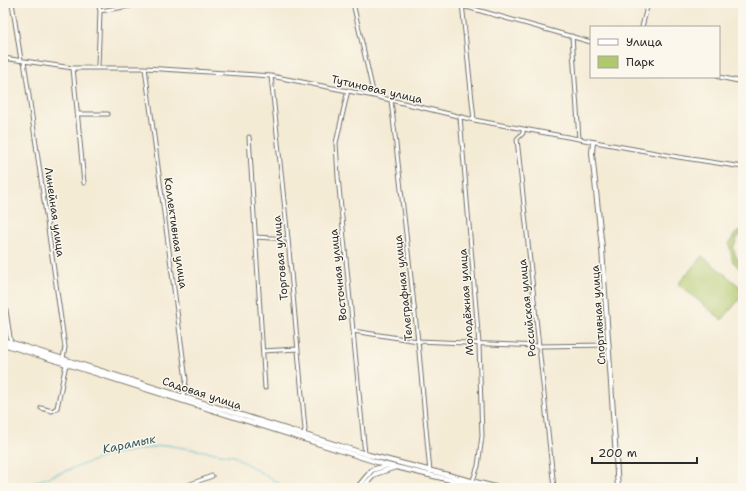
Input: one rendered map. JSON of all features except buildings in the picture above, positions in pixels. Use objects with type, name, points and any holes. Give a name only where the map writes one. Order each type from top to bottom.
[{"type":"street","name":"Линейная улица","points":[[12,3],[23,60],[65,347],[63,359]]},
{"type":"street","points":[[98,3],[100,11],[98,67]]},
{"type":"street","points":[[100,11],[148,3]]},
{"type":"street","points":[[353,3],[374,96]]},
{"type":"street","points":[[642,26],[648,3]]},
{"type":"street","points":[[474,120],[462,4],[590,42]]},
{"type":"street","points":[[572,36],[579,139]]},
{"type":"street","name":"Тутиновая улица","points":[[3,58],[73,68],[145,68],[271,76],[348,90],[474,120],[743,167]]},
{"type":"street","points":[[73,68],[84,183]]},
{"type":"street","name":"Коллективная улица","points":[[145,68],[186,380],[183,398]]},
{"type":"street","name":"Торговая улица","points":[[271,76],[298,349],[305,429],[303,437]]},
{"type":"street","points":[[720,77],[743,82]]},
{"type":"street","name":"Восточная улица","points":[[348,90],[336,143],[365,456]]},
{"type":"street","name":"Телеграфная улица","points":[[391,100],[418,341],[430,473]]},
{"type":"street","points":[[77,114],[108,114]]},
{"type":"street","name":"Молодёжная улица","points":[[460,117],[479,344],[482,436],[478,466],[472,483]]},
{"type":"street","name":"Российская улица","points":[[523,129],[523,133],[517,139],[554,488]]},
{"type":"street","name":"Торговая улица","points":[[249,137],[265,388]]},
{"type":"street","name":"Спортивная улица","points":[[593,142],[592,153],[602,248],[618,488]]},
{"type":"street","points":[[255,237],[288,239]]},
{"type":"street","points":[[3,290],[12,345]]},
{"type":"street","points":[[353,331],[418,341],[540,346],[609,346]]},
{"type":"street","name":"Садовая улица","points":[[3,340],[12,345],[66,364],[183,398]]},
{"type":"street","name":"Садовая улица","points":[[3,344],[12,345],[63,359],[303,437],[397,465]]},
{"type":"street","points":[[263,351],[298,349]]},
{"type":"street","points":[[41,408],[52,411],[57,408],[66,364],[63,359]]},
{"type":"street","points":[[365,456],[388,465]]},
{"type":"street","points":[[357,488],[372,470],[388,465],[397,465],[499,488]]},
{"type":"street","points":[[362,488],[375,474],[397,465]]},
{"type":"street","points":[[180,488],[212,476]]},
{"type":"street","points":[[472,483],[484,488]]},
{"type":"green space","points":[[743,229],[743,233],[738,237],[733,248],[738,261],[743,255],[743,272],[733,262],[729,244],[735,234]]},
{"type":"green space","points":[[702,256],[743,289],[743,295],[722,320],[678,284]]},
{"type":"waterway","name":"Карамык","points":[[19,488],[109,455],[166,445],[234,456],[286,488]]}]
